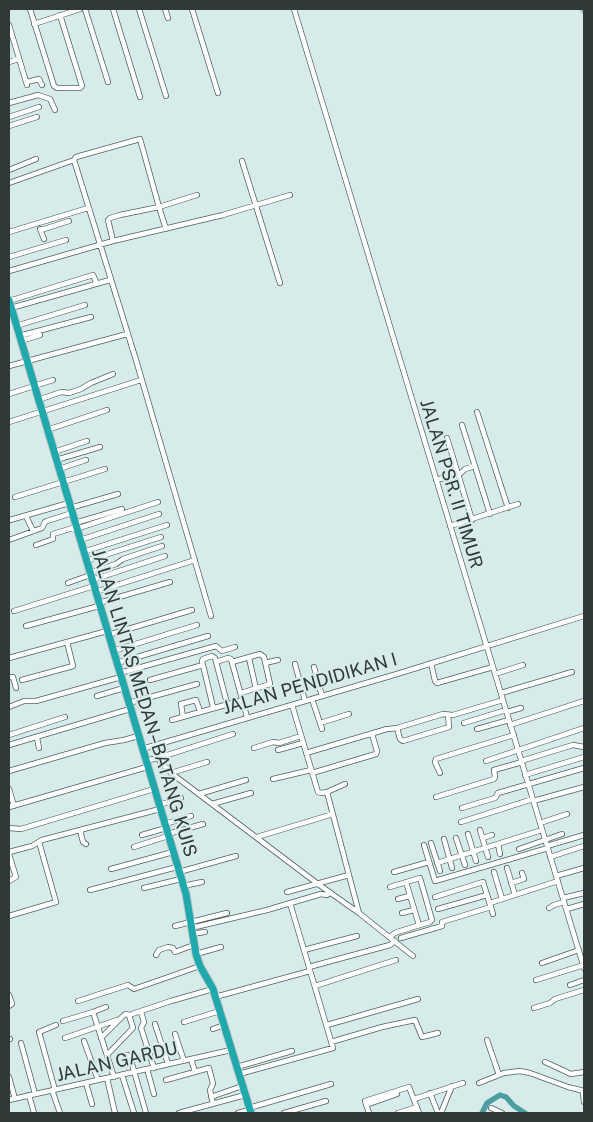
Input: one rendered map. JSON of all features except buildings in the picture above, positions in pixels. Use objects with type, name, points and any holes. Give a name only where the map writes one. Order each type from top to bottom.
[{"type":"highway","name":"JALAN LINTAS MEDAN–BATANG KUIS","points":[[9,303],[138,736],[148,757],[154,789],[182,883],[196,954],[214,993],[250,1110]]},
{"type":"street","points":[[30,9],[54,86],[57,88],[80,88],[82,86],[60,15]]},
{"type":"street","points":[[34,24],[80,9]]},
{"type":"street","points":[[85,9],[108,82]]},
{"type":"street","points":[[112,9],[140,97]]},
{"type":"street","points":[[139,9],[166,96]]},
{"type":"street","points":[[165,9],[168,18]]},
{"type":"street","points":[[192,9],[218,93]]},
{"type":"street","name":"JALAN PSR. II TIMUR","points":[[294,9],[584,965]]},
{"type":"street","points":[[9,25],[27,83],[39,79],[42,85]]},
{"type":"street","points":[[9,62],[19,59]]},
{"type":"street","points":[[9,103],[38,95],[50,99],[55,110]]},
{"type":"street","points":[[9,117],[39,107]]},
{"type":"street","points":[[9,126],[37,117]]},
{"type":"street","points":[[9,182],[74,160],[76,157],[140,139],[166,229]]},
{"type":"street","points":[[9,170],[36,159]]},
{"type":"street","points":[[74,160],[211,616]]},
{"type":"street","points":[[242,161],[280,283]]},
{"type":"street","points":[[113,241],[108,221],[110,218],[197,195]]},
{"type":"street","points":[[9,271],[113,241],[166,229],[290,195]]},
{"type":"street","points":[[9,232],[88,208]]},
{"type":"street","points":[[41,230],[69,221]]},
{"type":"street","points":[[38,223],[44,238]]},
{"type":"street","points":[[9,257],[66,240]]},
{"type":"street","points":[[9,303],[54,287],[94,276],[97,284]]},
{"type":"street","points":[[9,303],[56,295],[110,280]]},
{"type":"street","points":[[54,287],[56,295]]},
{"type":"street","points":[[16,326],[85,305]]},
{"type":"street","points":[[20,338],[91,317]]},
{"type":"street","points":[[9,366],[127,334]]},
{"type":"street","points":[[20,338],[40,335]]},
{"type":"street","points":[[38,400],[60,392],[69,393],[81,389],[112,374]]},
{"type":"street","points":[[9,394],[53,380]]},
{"type":"street","points":[[9,422],[141,380]]},
{"type":"street","points":[[47,430],[107,410]]},
{"type":"street","points":[[477,412],[508,508]]},
{"type":"street","points":[[462,425],[490,514]]},
{"type":"street","points":[[446,438],[472,520]]},
{"type":"street","points":[[54,452],[87,442]]},
{"type":"street","points":[[56,460],[100,447]]},
{"type":"street","points":[[59,469],[86,460]]},
{"type":"street","points":[[436,480],[475,466]]},
{"type":"street","points":[[15,497],[105,469]]},
{"type":"street","points":[[10,520],[70,508],[118,494]]},
{"type":"street","points":[[76,526],[158,502]]},
{"type":"street","points":[[450,526],[518,504]]},
{"type":"street","points":[[9,540],[42,528],[46,521],[70,508]]},
{"type":"street","points":[[36,544],[53,539],[53,534],[122,509]]},
{"type":"street","points":[[80,540],[159,514]]},
{"type":"street","points":[[26,516],[32,531]]},
{"type":"street","points":[[83,552],[167,525]]},
{"type":"street","points":[[86,561],[162,537]]},
{"type":"street","points":[[92,581],[123,559],[162,546]]},
{"type":"street","points":[[14,611],[165,556]]},
{"type":"street","points":[[68,583],[92,581],[195,560]]},
{"type":"street","points":[[26,626],[170,582]]},
{"type":"street","points":[[9,658],[192,610]]},
{"type":"street","name":"JALAN PENDIDIKAN I","points":[[148,757],[247,717],[584,616]]},
{"type":"street","points":[[108,633],[155,618]]},
{"type":"street","points":[[113,651],[197,625]]},
{"type":"street","points":[[117,664],[208,636]]},
{"type":"street","points":[[22,680],[73,666],[67,642]]},
{"type":"street","points":[[9,707],[24,701],[43,699],[216,646],[221,651],[235,647]]},
{"type":"street","points":[[232,662],[262,654],[265,663],[270,684],[241,693]]},
{"type":"street","points":[[213,707],[203,665],[203,659],[212,656],[215,657],[227,703]]},
{"type":"street","points":[[216,662],[228,658],[232,662],[247,717]]},
{"type":"street","points":[[249,658],[256,689]]},
{"type":"street","points":[[265,663],[278,660]]},
{"type":"street","points":[[431,663],[435,681],[438,683],[493,667]]},
{"type":"street","points":[[295,664],[305,701]]},
{"type":"street","points":[[150,680],[203,665]]},
{"type":"street","points":[[495,674],[523,665]]},
{"type":"street","points":[[314,667],[322,696]]},
{"type":"street","points":[[501,693],[572,672]]},
{"type":"street","points":[[9,677],[13,677],[16,688]]},
{"type":"street","points":[[9,746],[197,684]]},
{"type":"street","points":[[98,696],[124,688]]},
{"type":"street","points":[[312,699],[322,729]]},
{"type":"street","points":[[183,716],[181,704],[196,700],[200,711]]},
{"type":"street","points":[[172,720],[243,700]]},
{"type":"street","points":[[306,753],[443,714],[453,715],[503,700]]},
{"type":"street","points":[[477,729],[510,722],[584,701]]},
{"type":"street","points":[[292,705],[318,792],[326,792],[346,784]]},
{"type":"street","points":[[464,723],[520,708]]},
{"type":"street","points":[[320,723],[349,714]]},
{"type":"street","points":[[397,728],[400,739],[403,740],[449,726],[448,715]]},
{"type":"street","points":[[9,735],[65,717]]},
{"type":"street","points":[[486,761],[584,728]]},
{"type":"street","points":[[20,732],[23,741]]},
{"type":"street","points":[[9,789],[11,806],[43,798],[148,757],[232,734]]},
{"type":"street","points":[[273,779],[312,772],[376,754],[377,751],[372,734]]},
{"type":"street","points":[[9,771],[105,743],[138,736]]},
{"type":"street","points":[[254,748],[301,736]]},
{"type":"street","points":[[440,773],[435,759],[514,736]]},
{"type":"street","points":[[37,738],[39,748]]},
{"type":"street","points":[[278,750],[303,743]]},
{"type":"street","points":[[436,797],[494,779],[494,770],[573,745],[584,746]]},
{"type":"street","points":[[148,757],[257,837],[329,894],[358,913],[389,937],[393,943],[413,956]]},
{"type":"street","points":[[525,774],[584,757]]},
{"type":"street","points":[[171,773],[207,762]]},
{"type":"street","points":[[462,808],[495,798],[498,793],[583,768],[584,775]]},
{"type":"street","points":[[199,794],[246,780]]},
{"type":"street","points":[[461,822],[584,787]]},
{"type":"street","points":[[9,828],[21,828],[154,789]]},
{"type":"street","points":[[326,792],[358,913]]},
{"type":"street","points":[[212,804],[251,793]]},
{"type":"street","points":[[9,881],[16,879],[9,853],[39,842],[159,807],[181,798]]},
{"type":"street","points":[[257,837],[332,814]]},
{"type":"street","points":[[540,823],[567,814]]},
{"type":"street","points":[[134,847],[191,816]]},
{"type":"street","points":[[142,835],[203,824]]},
{"type":"street","points":[[80,830],[83,841],[86,844]]},
{"type":"street","points":[[480,830],[488,857]]},
{"type":"street","points":[[437,863],[542,830]]},
{"type":"street","points":[[468,834],[476,861]]},
{"type":"street","points":[[519,850],[547,845],[562,834]]},
{"type":"street","points":[[483,838],[492,835]]},
{"type":"street","points":[[424,844],[435,881],[584,835]]},
{"type":"street","points":[[456,838],[465,865]]},
{"type":"street","points":[[444,839],[452,868]]},
{"type":"street","points":[[9,916],[56,902],[39,842]]},
{"type":"street","points":[[431,843],[440,871]]},
{"type":"street","points":[[498,844],[500,854]]},
{"type":"street","points":[[550,857],[584,846]]},
{"type":"street","points":[[111,869],[173,852]]},
{"type":"street","points":[[90,890],[236,856]]},
{"type":"street","points":[[394,872],[429,862]]},
{"type":"street","points":[[507,868],[515,895]]},
{"type":"street","points":[[401,938],[442,926],[442,922],[584,868]]},
{"type":"street","points":[[494,872],[502,899]]},
{"type":"street","points":[[511,883],[524,879],[522,873]]},
{"type":"street","points":[[287,892],[349,875]]},
{"type":"street","points":[[389,937],[397,932],[432,920],[420,879],[390,887]]},
{"type":"street","points":[[144,888],[202,882]]},
{"type":"street","points":[[406,882],[419,926]]},
{"type":"street","points":[[435,897],[483,882],[493,914]]},
{"type":"street","points":[[191,928],[267,910],[321,894],[329,894]]},
{"type":"street","points":[[549,908],[564,900],[584,894]]},
{"type":"street","points":[[438,909],[487,895]]},
{"type":"street","points":[[398,899],[410,896]]},
{"type":"street","points":[[238,1070],[332,1048],[290,903]]},
{"type":"street","points":[[567,909],[584,904]]},
{"type":"street","points":[[402,913],[414,910]]},
{"type":"street","points":[[191,928],[227,913]]},
{"type":"street","points":[[175,926],[205,932]]},
{"type":"street","points":[[304,950],[357,936]]},
{"type":"street","points":[[577,944],[584,941]]},
{"type":"street","points":[[132,1014],[171,1001],[214,993],[309,969],[393,943]]},
{"type":"street","points":[[156,955],[160,950],[168,947],[173,948],[176,952],[194,945]]},
{"type":"street","points":[[196,954],[221,947]]},
{"type":"street","points":[[542,963],[579,950]]},
{"type":"street","points":[[314,986],[396,960]]},
{"type":"street","points":[[536,980],[584,965]]},
{"type":"street","points":[[78,1002],[128,985],[134,989],[200,966]]},
{"type":"street","points":[[570,985],[584,980]]},
{"type":"street","points":[[534,1008],[584,990]]},
{"type":"street","points":[[9,995],[12,1004],[9,1006]]},
{"type":"street","points":[[326,1025],[418,999]]},
{"type":"street","points":[[64,1021],[106,1007]]},
{"type":"street","points":[[184,1022],[220,1011]]},
{"type":"street","points":[[93,1012],[114,1077]]},
{"type":"street","points":[[141,1012],[144,1021],[141,1028],[154,1068]]},
{"type":"street","points":[[101,1038],[125,1014],[131,1018],[133,1027],[107,1055]]},
{"type":"street","points":[[65,1038],[119,1020]]},
{"type":"street","points":[[331,1042],[382,1027],[415,1020],[422,1037],[438,1033]]},
{"type":"street","points":[[155,1024],[168,1064]]},
{"type":"street","points":[[56,1025],[39,1032],[60,1113]]},
{"type":"street","points":[[213,1028],[224,1025]]},
{"type":"street","points":[[175,1034],[184,1061]]},
{"type":"street","points":[[487,1040],[499,1075]]},
{"type":"street","points":[[84,1041],[98,1080]]},
{"type":"street","points":[[21,1043],[36,1094]]},
{"type":"street","name":"JALAN GARDU","points":[[9,1100],[231,1050]]},
{"type":"street","points":[[238,1070],[292,1051]]},
{"type":"street","points":[[122,1057],[129,1056],[146,1113]]},
{"type":"street","points":[[191,1059],[195,1072]]},
{"type":"street","points":[[545,1062],[571,1074],[584,1072]]},
{"type":"street","points":[[147,1069],[154,1094]]},
{"type":"street","points":[[166,1080],[210,1069],[213,1084],[210,1088],[212,1104]]},
{"type":"street","points":[[479,1084],[499,1075],[514,1071],[525,1071],[584,1091],[584,1102]]},
{"type":"street","points":[[122,1075],[134,1113]]},
{"type":"street","points":[[9,1077],[15,1098]]},
{"type":"street","points":[[107,1078],[115,1113]]},
{"type":"street","points":[[86,1083],[92,1104]]},
{"type":"street","points":[[414,1099],[462,1083]]},
{"type":"street","points":[[238,1113],[331,1084]]},
{"type":"street","points":[[211,1097],[242,1086]]},
{"type":"street","points":[[440,1113],[452,1086]]},
{"type":"street","points":[[369,1113],[366,1105],[388,1095],[410,1089],[418,1110]]},
{"type":"street","points":[[430,1093],[440,1113]]},
{"type":"street","points":[[29,1095],[33,1112],[37,1111],[39,1113]]},
{"type":"street","points":[[179,1113],[195,1111],[245,1095]]},
{"type":"street","points":[[284,1113],[326,1101]]},
{"type":"street","points":[[491,1108],[502,1113]]},
{"type":"street","points":[[398,1113],[418,1110]]},
{"type":"street","points":[[410,1113],[418,1110]]},
{"type":"waterway","points":[[482,1113],[487,1103],[500,1095],[506,1097],[514,1106],[525,1113]]}]
